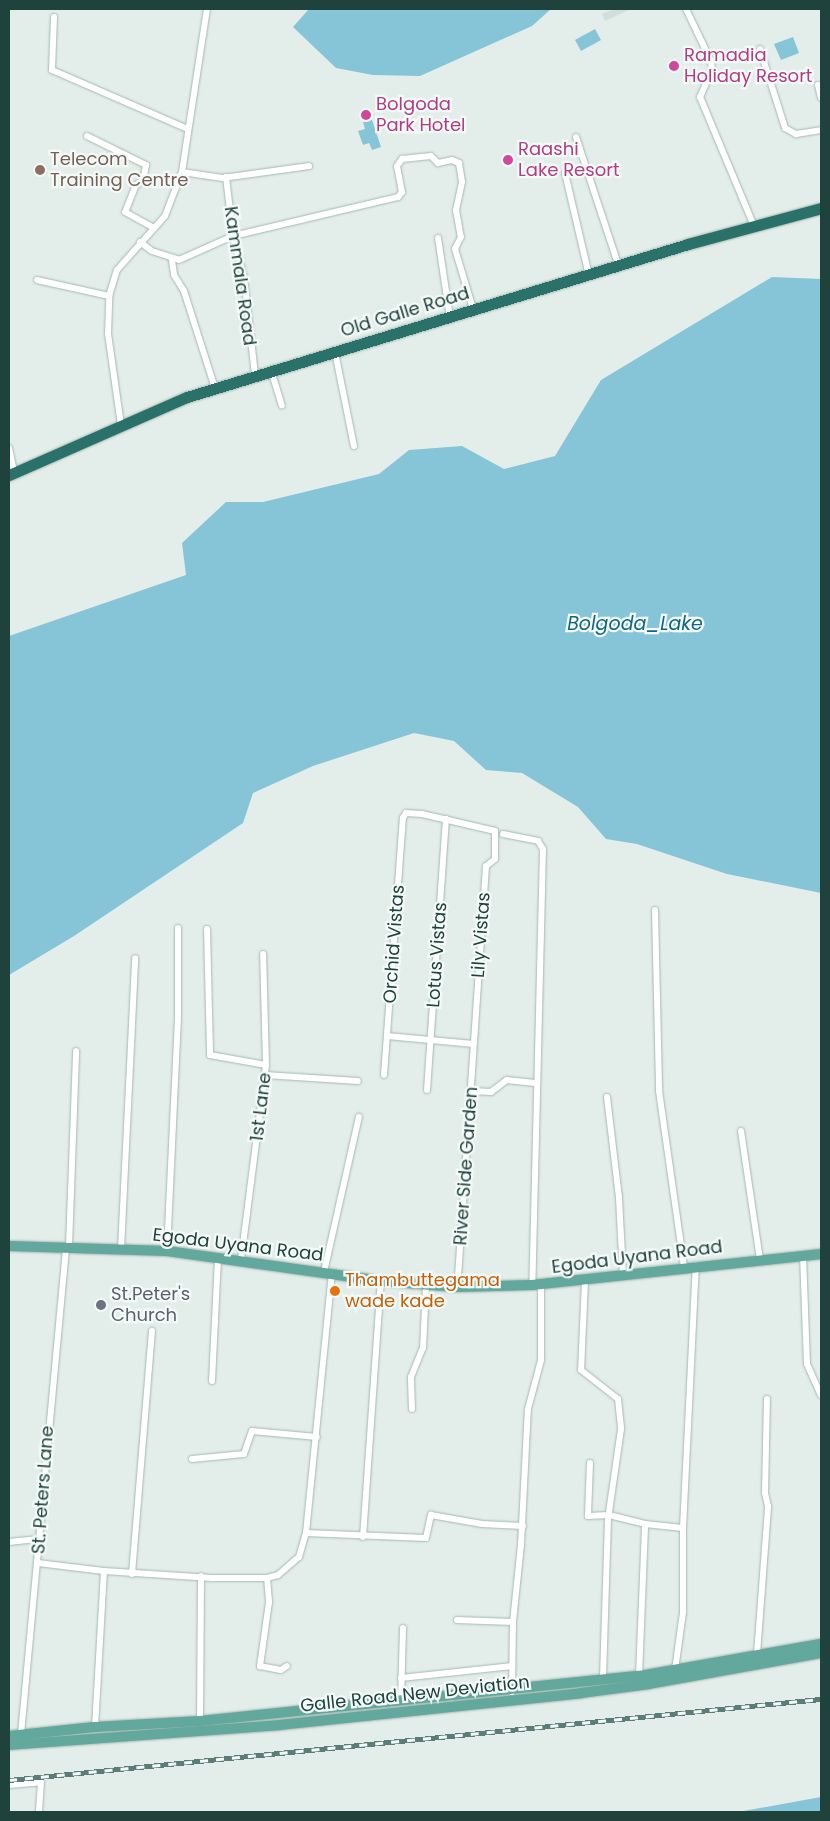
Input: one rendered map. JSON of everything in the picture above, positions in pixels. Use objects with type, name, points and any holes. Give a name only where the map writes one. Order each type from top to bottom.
[{"type":"highway","name":"Old Galle Road","points":[[12,474],[121,425],[215,388],[474,309],[821,208]]},
{"type":"main road","name":"Egoda Uyana Road","points":[[9,1246],[67,1246],[166,1251],[328,1272],[381,1281],[457,1288],[537,1285],[696,1265],[821,1254]]},
{"type":"main road","name":"Galle Road New Deviation","points":[[9,1744],[279,1725],[512,1693],[603,1678],[639,1676],[821,1644]]},
{"type":"main road","name":"Galle Road New Deviation","points":[[9,1736],[95,1727],[200,1722],[401,1700],[649,1684],[821,1653]]},
{"type":"street","points":[[121,425],[108,334],[109,296],[117,270],[165,216],[182,172],[207,9]]},
{"type":"street","points":[[686,9],[711,61],[712,70],[700,97],[754,226]]},
{"type":"street","points":[[54,18],[52,70],[188,129]]},
{"type":"street","points":[[760,49],[785,128],[796,134],[821,130]]},
{"type":"street","points":[[818,86],[821,98]]},
{"type":"street","points":[[87,136],[146,165],[143,180],[136,185],[125,212],[154,228]]},
{"type":"street","points":[[576,137],[619,267]]},
{"type":"street","points":[[172,260],[233,236],[398,197],[402,192],[397,166],[402,159],[430,156],[438,163],[457,161],[462,182],[456,210],[461,237],[456,249],[474,309]]},
{"type":"street","points":[[182,172],[226,177],[309,166]]},
{"type":"street","points":[[565,173],[589,276]]},
{"type":"street","name":"Kammala Road","points":[[226,177],[233,236],[244,278],[255,375]]},
{"type":"street","points":[[438,238],[450,317]]},
{"type":"street","points":[[140,242],[172,260]]},
{"type":"street","points":[[172,260],[174,275],[184,291],[215,388]]},
{"type":"street","points":[[37,280],[109,296]]},
{"type":"street","points":[[335,352],[354,446]]},
{"type":"street","points":[[271,370],[282,405]]},
{"type":"street","points":[[9,448],[12,474]]},
{"type":"street","name":"Orchid Vistas","points":[[384,1075],[403,818],[406,813],[446,819]]},
{"type":"street","name":"Lily Vistas","points":[[446,819],[496,831],[495,859],[486,866],[474,1044]]},
{"type":"street","name":"Lotus Vistas","points":[[427,1090],[446,819]]},
{"type":"street","points":[[503,834],[538,841],[543,849],[537,1083],[537,1285],[541,1360],[528,1409],[523,1526],[513,1622],[512,1693]]},
{"type":"street","points":[[655,910],[659,1091],[684,1267]]},
{"type":"street","points":[[166,1251],[178,1016],[178,928]]},
{"type":"street","points":[[207,930],[210,1054],[266,1064]]},
{"type":"street","name":"1st Lane","points":[[241,1260],[266,1064],[263,954]]},
{"type":"street","points":[[121,1249],[135,958]]},
{"type":"street","points":[[388,1036],[474,1044]]},
{"type":"street","name":"River Side Garden","points":[[457,1288],[474,1044]]},
{"type":"street","name":"St. Peters Lane","points":[[22,1734],[67,1246],[76,1051]]},
{"type":"street","points":[[265,1075],[358,1081]]},
{"type":"street","points":[[471,1091],[491,1092],[507,1080],[537,1083]]},
{"type":"street","points":[[607,1097],[619,1198],[623,1275]]},
{"type":"street","points":[[38,1563],[132,1574],[267,1578],[278,1575],[299,1557],[306,1533],[317,1437],[328,1272],[358,1117]]},
{"type":"street","points":[[740,1131],[760,1259]]},
{"type":"street","points":[[803,1255],[807,1364],[821,1394]]},
{"type":"street","points":[[212,1381],[218,1257]]},
{"type":"street","points":[[675,1670],[683,1612],[683,1528],[696,1265]]},
{"type":"street","points":[[586,1280],[580,1370],[618,1399],[621,1429],[609,1515],[603,1678]]},
{"type":"street","points":[[363,1537],[381,1281]]},
{"type":"street","points":[[412,1409],[411,1378],[423,1348],[426,1286]]},
{"type":"street","points":[[132,1574],[152,1331]]},
{"type":"street","points":[[757,1654],[768,1506],[765,1493],[767,1399]]},
{"type":"street","points":[[192,1459],[241,1455],[247,1449],[252,1431],[317,1437]]},
{"type":"street","points":[[590,1463],[588,1516],[609,1515],[644,1524],[683,1528]]},
{"type":"street","points":[[306,1533],[363,1537],[426,1538],[431,1515],[482,1524],[523,1526]]},
{"type":"street","points":[[639,1676],[644,1524]]},
{"type":"street","points":[[9,1542],[39,1539]]},
{"type":"street","points":[[95,1727],[104,1571]]},
{"type":"street","points":[[200,1722],[201,1576]]},
{"type":"street","points":[[267,1578],[270,1581],[269,1602],[260,1666],[281,1670],[287,1666]]},
{"type":"street","points":[[457,1620],[513,1622]]},
{"type":"street","points":[[401,1700],[403,1628]]},
{"type":"street","points":[[401,1678],[512,1666]]},
{"type":"street","points":[[9,1785],[41,1782],[39,1812]]},
{"type":"shaded area","points":[[614,9],[631,9],[605,21],[602,14]]},
{"type":"water","points":[[309,9],[551,9],[532,26],[420,76],[373,75],[336,68],[293,27]]},
{"type":"water","points":[[595,29],[601,40],[581,51],[575,40]]},
{"type":"water","points":[[793,37],[799,53],[781,60],[774,44]]},
{"type":"water","points":[[372,120],[381,147],[372,150],[369,143],[363,145],[358,131],[365,129],[363,122]]},
{"type":"water","name":"Bolgoda_Lake","points":[[772,277],[821,279],[821,893],[727,874],[637,844],[606,839],[578,807],[522,773],[486,770],[454,741],[414,733],[313,766],[253,793],[243,823],[74,936],[9,975],[9,636],[186,575],[182,543],[226,502],[263,502],[379,474],[409,450],[462,446],[504,469],[555,456],[601,380]]},
{"type":"water","points":[[821,1797],[821,1812],[738,1812]]},
{"type":"railway","points":[[9,1780],[821,1699]]},
{"type":"place","name":"Ramadia Holiday Resort","points":[[674,66]]},
{"type":"place","name":"Bolgoda Park Hotel","points":[[366,115]]},
{"type":"place","name":"Raashi Lake Resort","points":[[508,160]]},
{"type":"place","name":"Telecom Training Centre","points":[[40,170]]},
{"type":"place","name":"Thambuttegama wade kade","points":[[335,1291]]},
{"type":"place","name":"St.Peter's Church","points":[[101,1305]]}]
